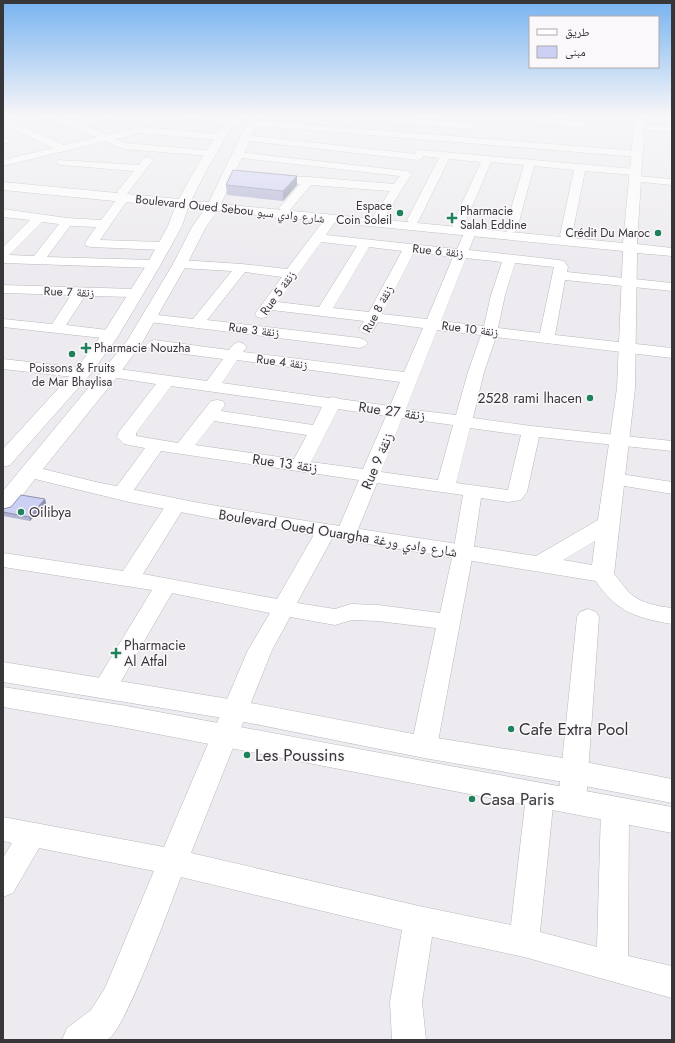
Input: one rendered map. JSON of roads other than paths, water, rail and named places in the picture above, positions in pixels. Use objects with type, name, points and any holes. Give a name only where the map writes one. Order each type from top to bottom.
[{"type":"street","points":[[12,164],[17,166],[30,167]]},
{"type":"street","points":[[48,165],[54,164]]},
{"type":"street","points":[[88,164],[142,168]]},
{"type":"street","points":[[95,173],[112,164]]},
{"type":"street","points":[[145,164],[91,243],[163,246]]},
{"type":"street","points":[[3,461],[82,373],[111,334],[154,264],[175,226],[184,201],[204,164]]},
{"type":"street","points":[[3,505],[134,343],[180,264],[199,227],[214,204],[233,164]]},
{"type":"street","points":[[311,164],[406,174]]},
{"type":"street","points":[[379,217],[413,164]]},
{"type":"street","points":[[413,220],[442,164]]},
{"type":"street","points":[[458,225],[485,164]]},
{"type":"street","points":[[511,230],[530,164]]},
{"type":"street","points":[[538,164],[580,167],[672,182]]},
{"type":"street","points":[[636,164],[629,258],[626,388],[602,574],[622,600],[632,607],[672,616]]},
{"type":"street","points":[[566,235],[580,167]]},
{"type":"street","points":[[227,175],[242,176]]},
{"type":"street","points":[[256,177],[398,188]]},
{"type":"street","name":"Boulevard Oued Sebou شارع وادي سبو","points":[[3,180],[123,195]]},
{"type":"street","points":[[286,208],[308,180]]},
{"type":"street","name":"Boulevard Oued Sebou شارع وادي سبو","points":[[3,186],[184,201],[331,219],[586,244],[629,258],[672,244]]},
{"type":"street","name":"Boulevard Oued Sebou شارع وادي سبو","points":[[214,204],[286,208],[566,235],[629,258]]},
{"type":"street","points":[[3,213],[67,222],[104,224]]},
{"type":"street","points":[[3,254],[39,218]]},
{"type":"street","name":"Rue 5 زنقة","points":[[211,387],[331,219]]},
{"type":"street","points":[[38,260],[67,222]]},
{"type":"street","points":[[10,232],[24,232]]},
{"type":"street","name":"Rue 9 زنقة","points":[[79,1040],[82,1040],[103,1022],[116,999],[174,862],[260,650],[283,609],[336,532],[371,475],[470,232]]},
{"type":"street","name":"Rue 6 زنقة","points":[[318,238],[510,258],[559,270],[629,258],[672,287]]},
{"type":"street","points":[[324,311],[365,243]]},
{"type":"street","name":"Rue 8 زنقة","points":[[348,370],[360,343],[410,248]]},
{"type":"street","points":[[629,258],[672,252]]},
{"type":"street","points":[[446,486],[462,421],[490,332],[498,295],[510,258]]},
{"type":"street","points":[[3,259],[154,264]]},
{"type":"street","points":[[180,264],[242,268],[291,274]]},
{"type":"street","points":[[197,323],[242,268]]},
{"type":"street","points":[[547,338],[559,270]]},
{"type":"street","name":"Rue 7 زنقة","points":[[3,289],[135,293]]},
{"type":"street","points":[[56,329],[80,292]]},
{"type":"street","name":"Rue 10 زنقة","points":[[269,306],[324,311],[672,353]]},
{"type":"street","name":"Rue 3 زنقة","points":[[149,318],[360,343]]},
{"type":"street","points":[[3,324],[111,334]]},
{"type":"street","name":"Rue 4 زنقة","points":[[154,345],[410,378]]},
{"type":"street","points":[[3,364],[82,373]]},
{"type":"street","name":"Rue 27 زنقة","points":[[111,373],[333,402],[531,431],[672,446]]},
{"type":"street","name":"Rue 13 زنقة","points":[[167,381],[127,433],[126,437],[130,440],[182,449],[514,496],[517,492],[531,431]]},
{"type":"street","points":[[182,449],[210,415],[228,389]]},
{"type":"street","points":[[300,466],[333,402]]},
{"type":"street","points":[[210,415],[319,431]]},
{"type":"street","points":[[122,493],[156,445]]},
{"type":"street","name":"Boulevard Oued Ouargha شارع وادي ورغة","points":[[25,478],[122,493],[175,506],[602,574]]},
{"type":"street","points":[[614,479],[672,488]]},
{"type":"street","points":[[424,747],[463,553],[472,490]]},
{"type":"street","points":[[129,579],[175,506]]},
{"type":"street","points":[[540,564],[609,523]]},
{"type":"street","points":[[3,560],[166,585],[283,609],[335,617],[348,612],[378,613],[449,622]]},
{"type":"street","points":[[104,689],[166,585]]},
{"type":"street","points":[[572,802],[588,616]]},
{"type":"street","points":[[3,672],[235,710],[424,747],[575,772],[672,791]]},
{"type":"street","points":[[3,697],[121,716],[224,737],[672,820]]},
{"type":"street","points":[[524,942],[540,796]]},
{"type":"street","points":[[612,967],[615,810]]},
{"type":"street","points":[[3,829],[174,862],[419,920],[524,942],[672,982]]},
{"type":"street","points":[[3,884],[32,834]]},
{"type":"street","points":[[409,1040],[406,1002],[419,920]]},
{"type":"place","name":"Espace Coin Soleil","points":[[400,213]]},
{"type":"place","name":"Pharmacie Salah Eddine","points":[[452,218]]},
{"type":"place","name":"Crédit Du Maroc","points":[[658,233]]},
{"type":"place","name":"Pharmacie Nouzha","points":[[86,348]]},
{"type":"place","name":"Poissons & Fruits de Mar Bhaylisa","points":[[72,354]]},
{"type":"place","name":"2528 rami lhacen","points":[[590,398]]},
{"type":"place","name":"Oilibya","points":[[21,512]]},
{"type":"place","name":"Pharmacie Al Atfal","points":[[116,653]]},
{"type":"place","name":"Cafe Extra Pool","points":[[511,729]]},
{"type":"place","name":"Les Poussins","points":[[247,755]]},
{"type":"place","name":"Casa Paris","points":[[472,799]]}]
